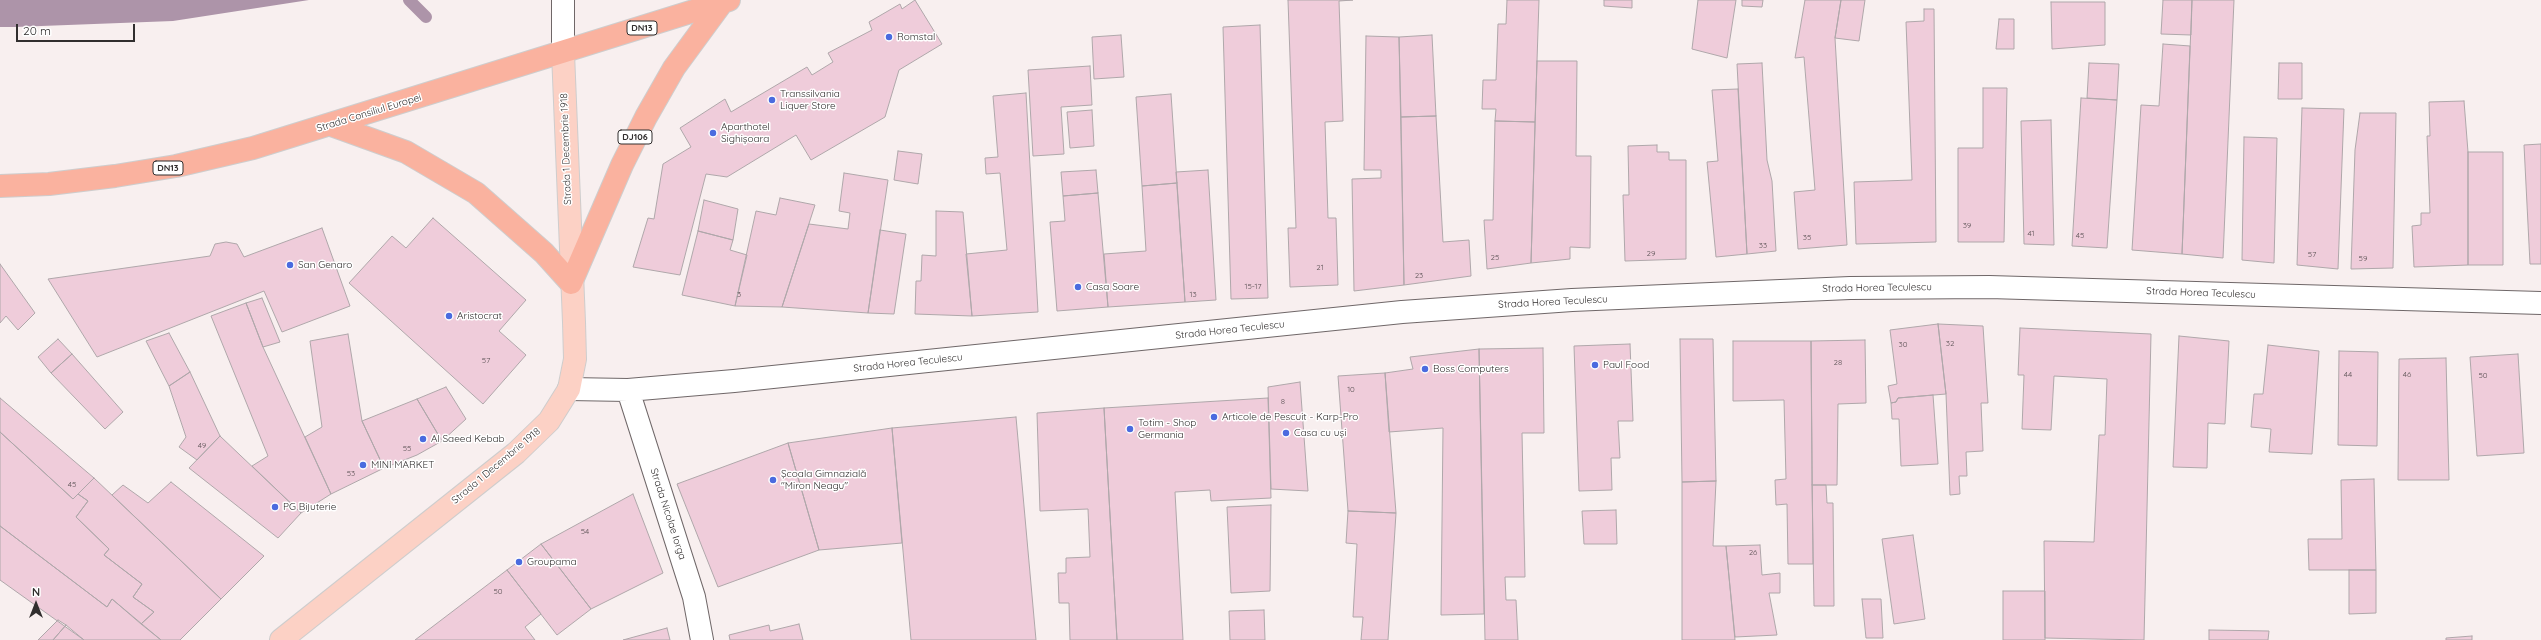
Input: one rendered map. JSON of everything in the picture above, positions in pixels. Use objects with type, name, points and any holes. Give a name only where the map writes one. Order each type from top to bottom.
[{"type":"highway","name":"Strada Consiliul Europei","points":[[0,186],[56,183],[176,166],[253,148],[725,2]]},
{"type":"highway","name":"DJ106","points":[[571,283],[622,165],[646,117],[674,68],[725,2]]},
{"type":"highway","points":[[331,125],[406,152],[476,193],[544,253],[571,283]]},
{"type":"main road","name":"Strada 1 Decembrie 1918","points":[[281,640],[516,452],[549,421],[569,389],[575,359],[562,53]]},
{"type":"street","points":[[562,53],[563,0]]},
{"type":"street","name":"Strada Horea Teculescu","points":[[569,389],[628,390],[742,380],[1402,312],[1604,299],[1850,288],[1989,287],[2541,303]]},
{"type":"street","name":"Strada Nicolae Iorga","points":[[628,390],[694,597],[702,640]]},
{"type":"shaded area","points":[[0,0],[309,0],[173,21],[0,27]]},
{"type":"building","points":[[915,0],[942,44],[899,70],[885,117],[811,160],[796,135],[727,177],[706,174],[680,275],[633,267],[648,218],[654,219],[663,164],[691,147],[680,128],[725,99],[731,112],[807,67],[812,75],[833,62],[828,53],[872,30],[869,22],[900,4],[902,9]]},
{"type":"building","points":[[1288,0],[1353,0],[1339,1],[1343,121],[1325,122],[1328,218],[1336,218],[1338,285],[1290,287],[1288,228],[1296,228]]},
{"type":"building","points":[[1507,0],[1539,0],[1535,122],[1495,121],[1496,109],[1482,109],[1483,80],[1496,80],[1498,24],[1506,24]]},
{"type":"building","points":[[1604,0],[1632,0],[1632,8],[1604,6]]},
{"type":"building","points":[[1698,0],[1736,0],[1727,58],[1692,49]]},
{"type":"building","points":[[1742,0],[1763,0],[1762,7],[1742,6]]},
{"type":"building","points":[[1805,0],[1841,0],[1835,38],[1847,245],[1798,249],[1794,192],[1815,190],[1804,57],[1795,58]]},
{"type":"building","points":[[1841,0],[1865,0],[1859,41],[1835,38]]},
{"type":"building","points":[[2163,0],[2192,0],[2191,35],[2161,34]]},
{"type":"building","points":[[2192,0],[2234,0],[2223,258],[2182,254]]},
{"type":"building","points":[[2051,2],[2105,2],[2105,45],[2052,49]]},
{"type":"building","points":[[1924,9],[1934,9],[1936,242],[1856,244],[1854,182],[1912,180],[1906,22],[1924,21]]},
{"type":"building","points":[[1999,19],[2014,19],[2014,49],[1996,49]]},
{"type":"building","points":[[1260,25],[1268,298],[1231,299],[1223,27]]},
{"type":"building","points":[[1121,35],[1124,77],[1094,79],[1092,37]]},
{"type":"building","points":[[1432,35],[1436,116],[1401,117],[1399,37]]},
{"type":"building","points":[[1366,36],[1399,37],[1404,285],[1354,291],[1352,179],[1381,178],[1381,170],[1364,170]]},
{"type":"building","points":[[2163,44],[2190,46],[2182,254],[2132,250],[2141,105],[2159,106]]},
{"type":"building","points":[[1537,61],[1577,61],[1576,156],[1591,156],[1590,248],[1570,247],[1570,259],[1531,263]]},
{"type":"building","points":[[1762,63],[1767,160],[1772,181],[1776,251],[1747,254],[1737,64]]},
{"type":"building","points":[[2089,63],[2119,64],[2117,100],[2087,98]]},
{"type":"building","points":[[2279,63],[2302,63],[2302,99],[2278,99]]},
{"type":"building","points":[[1090,66],[1092,105],[1061,107],[1064,154],[1033,156],[1028,70]]},
{"type":"building","points":[[1983,88],[2007,88],[2004,242],[1958,242],[1958,148],[1983,148]]},
{"type":"building","points":[[1738,89],[1747,254],[1716,257],[1707,162],[1718,161],[1712,90]]},
{"type":"building","points":[[1026,93],[1038,312],[972,316],[966,254],[1007,250],[1000,173],[986,174],[985,158],[998,157],[993,96]]},
{"type":"building","points":[[1171,94],[1177,183],[1142,186],[1136,97]]},
{"type":"building","points":[[2081,98],[2117,100],[2107,248],[2072,246]]},
{"type":"building","points":[[2464,101],[2468,152],[2468,265],[2414,267],[2412,226],[2421,225],[2421,213],[2430,213],[2427,136],[2430,136],[2429,102]]},
{"type":"building","points":[[2302,108],[2344,109],[2338,269],[2297,265]]},
{"type":"building","points":[[1092,110],[1094,146],[1070,148],[1067,112]]},
{"type":"building","points":[[2360,113],[2396,113],[2393,268],[2351,269],[2355,150]]},
{"type":"building","points":[[1436,116],[1443,242],[1469,240],[1471,276],[1404,285],[1401,117]]},
{"type":"building","points":[[2051,120],[2054,245],[2024,244],[2021,121]]},
{"type":"building","points":[[1495,121],[1535,122],[1531,263],[1487,269],[1484,220],[1493,220]]},
{"type":"building","points":[[2244,137],[2277,138],[2274,263],[2242,260]]},
{"type":"building","points":[[2541,144],[2541,264],[2530,264],[2524,145]]},
{"type":"building","points":[[1657,145],[1657,152],[1669,152],[1669,160],[1686,160],[1686,259],[1625,261],[1623,195],[1629,195],[1628,146]]},
{"type":"building","points":[[898,151],[922,154],[918,184],[894,180]]},
{"type":"building","points":[[2468,152],[2503,152],[2503,265],[2468,265]]},
{"type":"building","points":[[1096,170],[1098,193],[1063,196],[1061,172]]},
{"type":"building","points":[[1208,170],[1216,300],[1185,302],[1176,172]]},
{"type":"building","points":[[844,173],[888,180],[868,313],[782,307],[809,224],[848,229],[850,213],[839,211]]},
{"type":"building","points":[[1177,183],[1185,302],[1108,307],[1104,254],[1146,251],[1142,186]]},
{"type":"building","points":[[1098,193],[1108,307],[1057,311],[1050,222],[1065,221],[1063,196]]},
{"type":"building","points":[[780,198],[815,205],[782,307],[735,306],[756,211],[776,215]]},
{"type":"building","points":[[704,200],[738,209],[733,240],[698,231]]},
{"type":"building","points":[[936,211],[963,212],[972,316],[915,314],[916,281],[921,281],[922,255],[936,256]]},
{"type":"building","name":"Aristocrat","points":[[433,218],[526,300],[499,331],[526,355],[483,404],[349,283],[392,236],[406,248]]},
{"type":"building","points":[[322,228],[350,306],[282,332],[264,291],[97,357],[48,279],[210,256],[215,244],[226,242],[237,244],[244,257]]},
{"type":"building","points":[[880,230],[906,234],[894,314],[868,313]]},
{"type":"building","points":[[698,231],[733,240],[730,250],[747,255],[735,306],[682,295]]},
{"type":"building","points":[[0,264],[35,313],[18,330],[6,316],[0,323]]},
{"type":"building","points":[[262,298],[280,342],[263,347],[246,303]]},
{"type":"building","points":[[246,303],[263,347],[331,494],[301,513],[252,466],[268,456],[211,316]]},
{"type":"building","points":[[1938,324],[1983,326],[1988,403],[1981,403],[1983,451],[1966,452],[1967,476],[1959,476],[1960,494],[1950,495],[1946,394]]},
{"type":"building","points":[[1938,324],[1946,394],[1898,398],[1896,402],[1891,403],[1888,386],[1897,384],[1890,330]]},
{"type":"building","points":[[2020,328],[2151,334],[2144,640],[2045,638],[2044,541],[2094,542],[2099,435],[2105,435],[2107,379],[2054,376],[2051,430],[2022,429],[2024,375],[2018,375]]},
{"type":"building","points":[[169,333],[190,372],[169,386],[146,341]]},
{"type":"building","points":[[348,334],[362,421],[384,468],[331,494],[305,437],[322,427],[310,341]]},
{"type":"building","points":[[2179,336],[2229,341],[2225,424],[2208,423],[2207,468],[2173,467]]},
{"type":"building","points":[[58,339],[72,354],[51,373],[38,357]]},
{"type":"building","points":[[1680,339],[1713,339],[1716,481],[1682,482]]},
{"type":"building","points":[[1865,340],[1866,403],[1838,404],[1837,485],[1812,485],[1811,341]]},
{"type":"building","points":[[1733,341],[1811,341],[1813,564],[1788,564],[1787,504],[1776,505],[1775,480],[1786,479],[1784,400],[1733,401]]},
{"type":"building","points":[[1630,344],[1633,421],[1618,421],[1620,458],[1611,458],[1612,490],[1579,491],[1574,346]]},
{"type":"building","points":[[2268,345],[2319,351],[2312,454],[2269,452],[2271,429],[2251,427],[2254,394],[2263,394]]},
{"type":"building","points":[[1543,348],[1544,433],[1522,433],[1525,577],[1505,577],[1506,600],[1516,600],[1518,640],[1485,640],[1479,349]]},
{"type":"building","points":[[1479,349],[1484,614],[1441,615],[1443,428],[1389,432],[1385,373],[1413,369],[1410,357]]},
{"type":"building","points":[[2339,351],[2378,352],[2377,446],[2338,445]]},
{"type":"building","points":[[72,354],[123,412],[105,429],[51,373]]},
{"type":"building","points":[[2518,354],[2524,453],[2477,456],[2470,357]]},
{"type":"building","points":[[2446,358],[2449,480],[2398,480],[2399,359]]},
{"type":"building","points":[[190,372],[220,436],[197,460],[179,447],[186,437],[169,386]]},
{"type":"building","points":[[1385,373],[1396,513],[1348,511],[1338,376]]},
{"type":"building","points":[[1300,382],[1308,491],[1271,489],[1268,387]]},
{"type":"building","points":[[446,387],[466,419],[442,441],[417,399]]},
{"type":"building","points":[[1933,395],[1938,464],[1901,466],[1899,419],[1892,419],[1891,403],[1896,402],[1898,398]]},
{"type":"building","points":[[0,398],[94,478],[73,499],[0,432]]},
{"type":"building","points":[[1268,398],[1271,498],[1211,501],[1210,490],[1175,492],[1183,640],[1117,640],[1104,408]]},
{"type":"building","points":[[417,399],[442,441],[417,455],[384,468],[362,421]]},
{"type":"building","points":[[1104,408],[1117,640],[1070,640],[1069,603],[1059,603],[1058,573],[1066,573],[1066,558],[1090,557],[1088,509],[1040,511],[1037,413]]},
{"type":"building","points":[[1016,417],[1036,640],[911,640],[892,428]]},
{"type":"building","points":[[892,428],[902,543],[819,550],[788,443]]},
{"type":"building","points":[[0,432],[73,499],[78,494],[88,501],[76,517],[109,549],[104,555],[142,584],[133,597],[154,612],[141,624],[112,599],[107,607],[0,526]]},
{"type":"building","points":[[220,436],[301,513],[278,538],[189,468]]},
{"type":"building","points":[[788,443],[819,550],[718,587],[677,484]]},
{"type":"building","points":[[94,478],[221,599],[180,640],[161,640],[141,624],[154,612],[133,597],[142,584],[104,555],[109,549],[76,517],[88,501],[78,494]]},
{"type":"building","points":[[2374,479],[2376,570],[2309,570],[2308,539],[2342,539],[2341,480]]},
{"type":"building","points":[[1716,481],[1713,546],[1726,546],[1735,640],[1682,640],[1682,482]]},
{"type":"building","points":[[171,482],[264,556],[221,599],[112,495],[123,485],[148,503]]},
{"type":"building","points":[[1812,485],[1826,485],[1827,503],[1833,503],[1834,606],[1814,606]]},
{"type":"building","points":[[633,494],[663,573],[591,609],[541,544]]},
{"type":"building","points":[[1271,505],[1270,591],[1231,593],[1227,507]]},
{"type":"building","points":[[1616,510],[1617,544],[1584,544],[1582,511]]},
{"type":"building","points":[[1348,511],[1396,513],[1388,640],[1361,640],[1363,617],[1353,617],[1357,544],[1346,543]]},
{"type":"building","points":[[0,526],[107,607],[112,599],[161,640],[84,640],[0,580]]},
{"type":"building","points":[[1913,535],[1925,619],[1894,624],[1882,539]]},
{"type":"building","points":[[541,544],[591,609],[557,635],[507,570]]},
{"type":"building","points":[[1760,545],[1762,575],[1780,573],[1780,593],[1769,593],[1777,635],[1735,637],[1726,546]]},
{"type":"building","points":[[507,570],[541,614],[525,627],[535,640],[415,640]]},
{"type":"building","points":[[2349,570],[2376,570],[2376,613],[2349,614]]},
{"type":"building","points":[[2003,591],[2045,591],[2045,640],[2003,640]]},
{"type":"building","points":[[1862,599],[1881,599],[1883,638],[1866,638]]},
{"type":"building","points":[[1264,610],[1265,640],[1230,640],[1229,611]]},
{"type":"building","points":[[58,620],[66,625],[53,640],[38,640]]},
{"type":"building","points":[[799,624],[803,640],[730,640],[729,635],[769,625],[770,631]]},
{"type":"building","points":[[66,625],[84,640],[53,640]]},
{"type":"building","points":[[667,628],[670,640],[623,640]]},
{"type":"building","points":[[2209,630],[2269,631],[2268,640],[2209,640]]},
{"type":"building","points":[[2472,636],[2472,640],[2446,640],[2446,638]]},
{"type":"waterway","points":[[409,0],[426,17]]},
{"type":"place","name":"Romstal","points":[[889,37]]},
{"type":"place","name":"Transsilvania Liquer Store","points":[[772,100]]},
{"type":"place","name":"Aparthotel Sighișoara","points":[[713,133]]},
{"type":"place","name":"San Genaro","points":[[290,265]]},
{"type":"place","name":"Casa Soare","points":[[1078,287]]},
{"type":"place","name":"Aristocrat","points":[[449,316]]},
{"type":"place","name":"Paul Food","points":[[1595,365]]},
{"type":"place","name":"Boss Computers","points":[[1425,369]]},
{"type":"place","name":"Articole de Pescuit - Karp-Pro","points":[[1214,417]]},
{"type":"place","name":"Totim - Shop Germania","points":[[1130,429]]},
{"type":"place","name":"Casa cu uși","points":[[1286,433]]},
{"type":"place","name":"Al Saeed Kebab","points":[[423,439]]},
{"type":"place","name":"MINI MARKET","points":[[363,465]]},
{"type":"place","name":"Şcoala Gimnazială \"Miron Neagu\"","points":[[773,480]]},
{"type":"place","name":"PG Bijuterie","points":[[275,507]]},
{"type":"place","name":"Groupama","points":[[519,562]]}]
